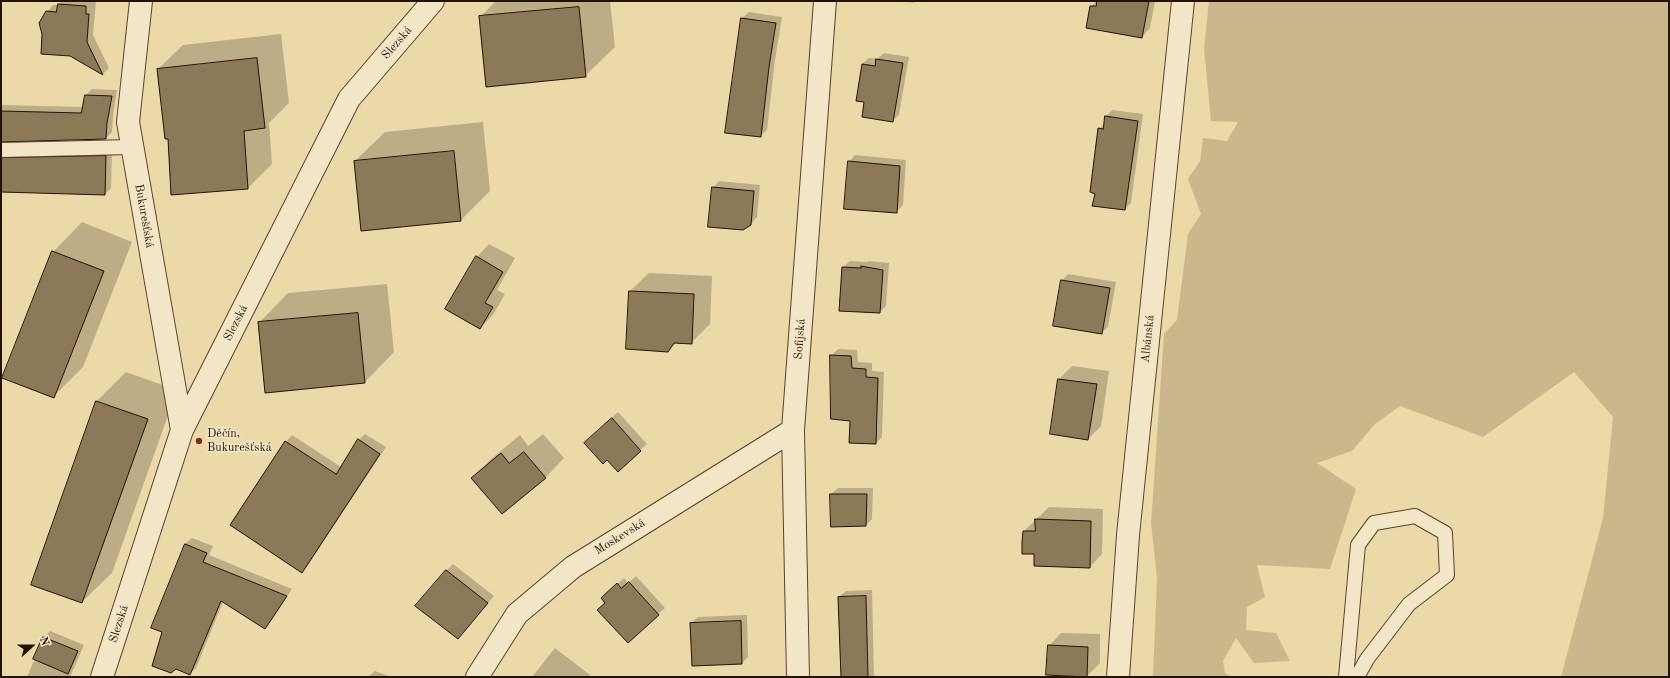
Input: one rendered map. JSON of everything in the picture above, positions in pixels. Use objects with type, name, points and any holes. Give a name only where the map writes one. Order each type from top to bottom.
[{"type":"street","name":"Bukurešťská","points":[[141,1],[128,122],[182,430]]},
{"type":"street","name":"Slezská","points":[[102,677],[182,430],[348,99],[433,1]]},
{"type":"street","name":"Sofijská","points":[[798,677],[793,430],[826,1]]},
{"type":"street","name":"Albánská","points":[[1118,677],[1128,535],[1183,1]]},
{"type":"street","name":"Moskevská","points":[[477,677],[517,614],[573,567],[793,430]]},
{"type":"lane","points":[[1,150],[132,147]]},
{"type":"lane","points":[[1346,677],[1358,545],[1374,523],[1415,516],[1444,533],[1447,574],[1409,604],[1367,659],[1357,677]]},
{"type":"shaded area","points":[[1209,1],[1669,1],[1669,677],[1561,677],[1603,518],[1613,417],[1574,372],[1483,437],[1400,406],[1375,424],[1352,451],[1317,463],[1356,489],[1330,569],[1257,565],[1265,597],[1247,607],[1246,630],[1276,633],[1290,661],[1254,663],[1236,638],[1223,661],[1225,673],[1232,677],[1153,677],[1157,578],[1151,523],[1164,334],[1177,320],[1188,234],[1201,214],[1188,179],[1200,161],[1203,138],[1227,141],[1238,122],[1211,121],[1204,48]]},
{"type":"building","points":[[1097,1],[1149,1],[1142,38],[1086,28],[1090,6],[1096,6]]},
{"type":"building","points":[[58,4],[86,6],[86,14],[89,14],[87,42],[103,75],[70,56],[41,54],[42,34],[39,23],[46,11],[56,12]]},
{"type":"building","points":[[579,7],[586,77],[486,87],[479,16]]},
{"type":"building","points":[[741,18],[776,23],[769,67],[761,137],[725,133]]},
{"type":"building","points":[[257,58],[265,128],[244,131],[248,189],[171,195],[168,139],[165,139],[157,69]]},
{"type":"building","points":[[876,59],[903,63],[893,122],[862,117],[864,102],[856,101],[862,64],[875,66]]},
{"type":"building","points":[[85,95],[112,96],[107,123],[106,139],[1,142],[1,111],[81,113]]},
{"type":"building","points":[[1105,116],[1138,121],[1125,210],[1092,206],[1095,194],[1090,192],[1098,128],[1103,129]]},
{"type":"building","points":[[454,151],[461,221],[361,231],[354,161]]},
{"type":"building","points":[[106,156],[105,195],[1,192],[1,158]]},
{"type":"building","points":[[848,161],[900,166],[897,213],[844,209]]},
{"type":"building","points":[[712,187],[754,191],[751,225],[743,230],[708,227]]},
{"type":"building","points":[[52,251],[104,271],[54,398],[2,378]]},
{"type":"building","points":[[476,256],[503,272],[485,303],[493,307],[480,329],[445,309]]},
{"type":"building","points":[[861,266],[883,270],[880,313],[839,311],[842,267],[861,268]]},
{"type":"building","points":[[1061,280],[1110,288],[1102,334],[1053,326]]},
{"type":"building","points":[[629,291],[694,294],[692,344],[674,343],[668,352],[626,349]]},
{"type":"building","points":[[358,313],[365,383],[265,393],[258,322]]},
{"type":"building","points":[[830,355],[851,356],[852,368],[866,369],[866,377],[878,378],[876,444],[849,443],[850,421],[831,419]]},
{"type":"building","points":[[1058,379],[1097,384],[1088,440],[1050,434]]},
{"type":"building","points":[[96,401],[148,419],[82,603],[31,585]]},
{"type":"building","points":[[612,418],[641,451],[618,472],[607,460],[603,464],[584,443]]},
{"type":"building","points":[[358,439],[380,454],[302,573],[230,525],[285,441],[336,474]]},
{"type":"building","points":[[524,452],[546,478],[502,514],[471,478],[501,453],[509,463]]},
{"type":"building","points":[[830,494],[867,494],[866,526],[831,527]]},
{"type":"building","points":[[1035,519],[1091,521],[1090,568],[1034,566],[1034,554],[1022,554],[1022,542],[1023,531],[1035,531]]},
{"type":"building","points":[[185,544],[207,553],[203,562],[287,596],[265,629],[221,601],[190,675],[176,669],[171,673],[152,666],[162,632],[151,628]]},
{"type":"building","points":[[446,570],[488,603],[458,639],[415,606]]},
{"type":"building","points":[[629,582],[659,615],[628,643],[597,610],[605,603],[601,598],[617,583],[621,588]]},
{"type":"building","points":[[866,596],[868,677],[841,677],[838,597]]},
{"type":"building","points":[[741,621],[742,664],[692,666],[690,623]]},
{"type":"building","points":[[43,637],[78,651],[68,674],[33,659]]},
{"type":"building","points":[[1048,645],[1088,647],[1087,677],[1046,675]]},
{"type":"place","name":"Děčín, Bukurešťská","points":[[199,441]]}]
